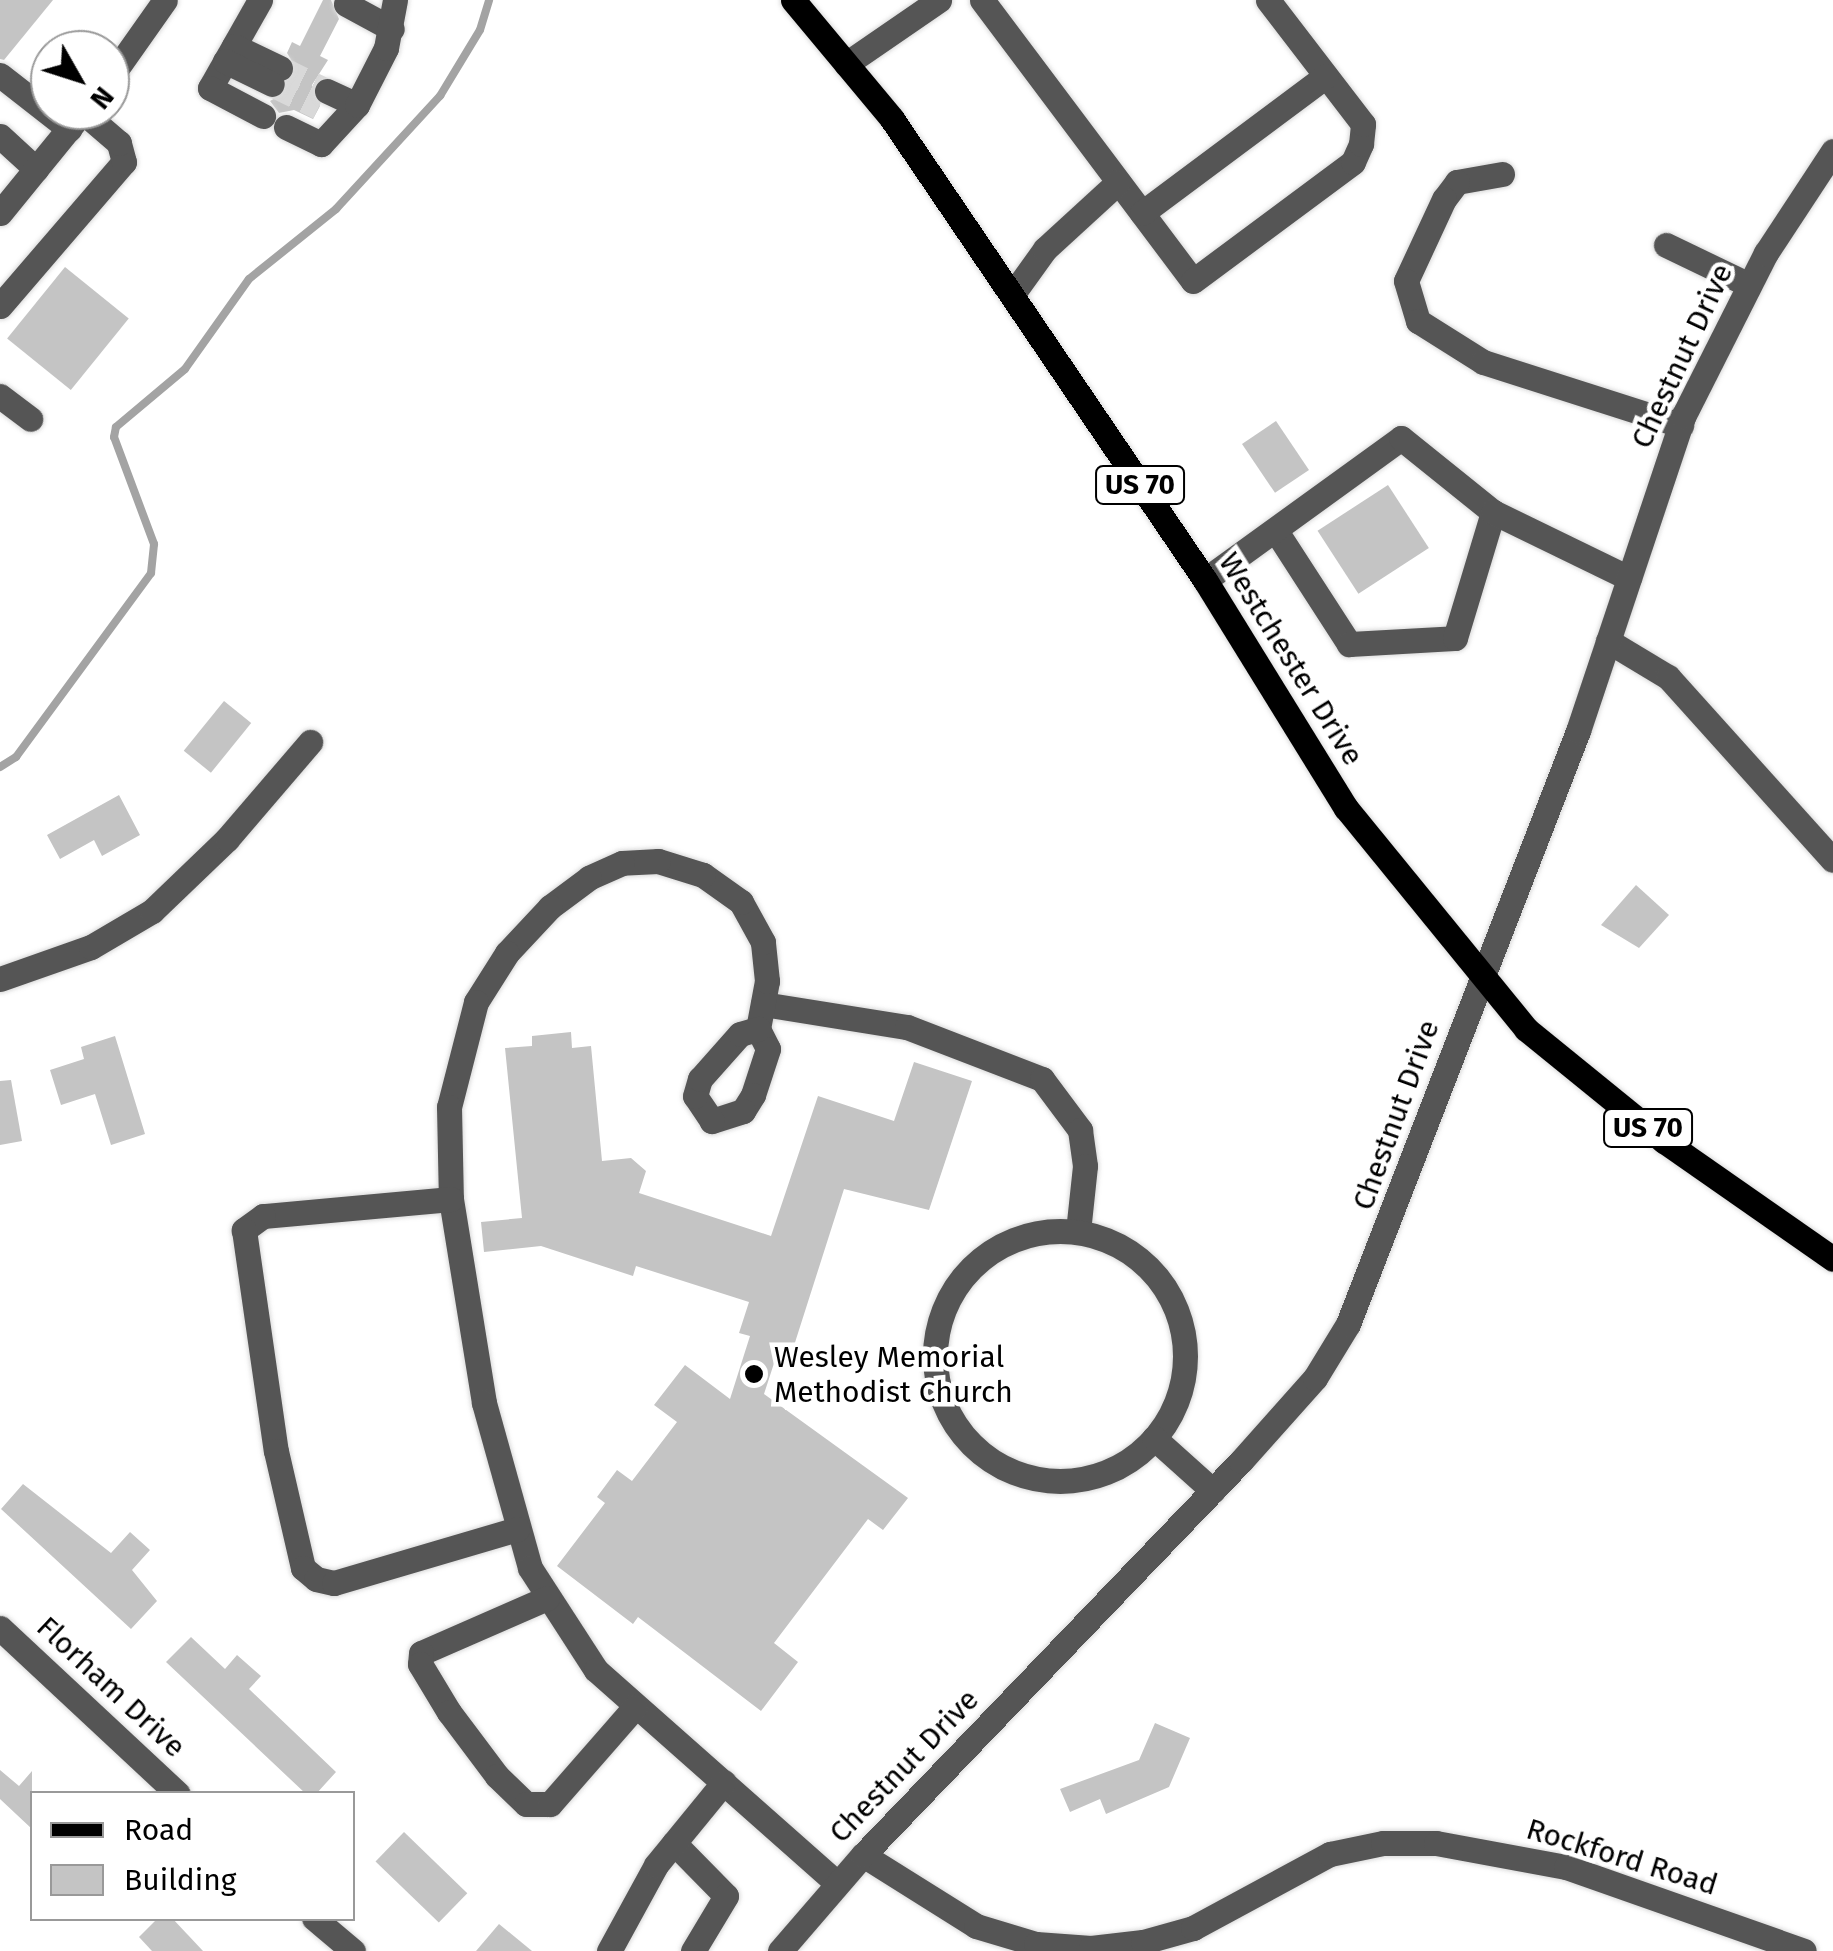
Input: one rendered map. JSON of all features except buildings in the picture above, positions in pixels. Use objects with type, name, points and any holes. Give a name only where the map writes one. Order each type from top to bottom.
[{"type":"main road","name":"Westchester Drive","points":[[793,0],[892,118],[1205,580],[1346,808],[1526,1029],[1634,1116],[1833,1258]]},
{"type":"street","points":[[130,50],[165,0]]},
{"type":"street","points":[[260,0],[210,88],[321,144],[350,112],[392,29],[395,0]]},
{"type":"street","points":[[846,64],[939,0]]},
{"type":"street","points":[[982,0],[1192,281],[1353,162],[1362,124],[1268,0]]},
{"type":"street","points":[[346,4],[392,29]]},
{"type":"street","points":[[230,54],[276,76]]},
{"type":"street","points":[[0,74],[30,90]]},
{"type":"street","points":[[1142,213],[1326,76]]},
{"type":"street","points":[[323,99],[350,112]]},
{"type":"street","points":[[0,213],[68,130]]},
{"type":"street","points":[[0,306],[124,162],[118,143],[98,130]]},
{"type":"street","points":[[0,136],[36,170]]},
{"type":"street","name":"Chestnut Drive","points":[[780,1951],[863,1855],[1315,1378],[1348,1324],[1375,1269],[1608,641],[1681,425],[1749,284],[1833,151]]},
{"type":"street","points":[[1502,174],[1457,182],[1444,199],[1406,280],[1418,321],[1483,362],[1681,425]]},
{"type":"street","points":[[1012,295],[1046,250],[1118,182]]},
{"type":"street","points":[[1666,245],[1749,284]]},
{"type":"street","points":[[0,396],[30,419]]},
{"type":"street","points":[[1205,580],[1276,531],[1310,498],[1401,438],[1494,512],[1629,578]]},
{"type":"street","points":[[1276,531],[1349,644],[1455,638],[1494,512]]},
{"type":"street","points":[[1608,641],[1668,677],[1833,860]]},
{"type":"street","points":[[0,979],[91,947],[152,910],[227,838],[310,742]]},
{"type":"street","points":[[838,1883],[636,1707],[570,1638],[518,1529],[466,1315],[451,1199],[449,1107],[476,1002],[507,953],[550,907],[589,878],[622,863],[658,861],[703,876],[740,902],[763,942],[760,1016],[907,1027],[1042,1079],[1080,1130],[1085,1166],[1078,1231]]},
{"type":"street","points":[[451,1199],[263,1216],[244,1230],[276,1452],[303,1568],[316,1579],[334,1583],[518,1529]]},
{"type":"street","points":[[1078,1231],[1116,1242],[1148,1265],[1172,1298],[1185,1335],[1185,1375],[1172,1413],[1154,1438],[1116,1469],[1078,1480],[1038,1480],[974,1449],[943,1400],[935,1358],[952,1291],[994,1250],[1034,1233],[1078,1231]]},
{"type":"street","points":[[1154,1438],[1213,1490]]},
{"type":"street","points":[[548,1598],[421,1653],[420,1664],[449,1712],[496,1776],[526,1804],[550,1804],[636,1707]]},
{"type":"street","name":"Florham Drive","points":[[0,1628],[175,1791]]},
{"type":"street","points":[[609,1951],[674,1843],[724,1782]]},
{"type":"street","points":[[674,1843],[726,1896],[693,1951]]},
{"type":"street","name":"Rockford Road","points":[[863,1855],[976,1926],[1036,1944],[1090,1948],[1143,1942],[1193,1928],[1330,1854],[1383,1843],[1436,1843],[1566,1867],[1804,1951]]},
{"type":"street","points":[[318,1921],[353,1951]]},
{"type":"waterway","points":[[0,767],[16,757],[151,573],[154,544],[114,437],[116,427],[185,369],[249,279],[336,209],[440,96],[480,30],[489,0]]},
{"type":"tunnel","points":[[280,68],[327,91]]},
{"type":"tunnel","points":[[272,84],[319,107]]},
{"type":"place","name":"Wesley Memorial Methodist Church","points":[[754,1374]]}]
